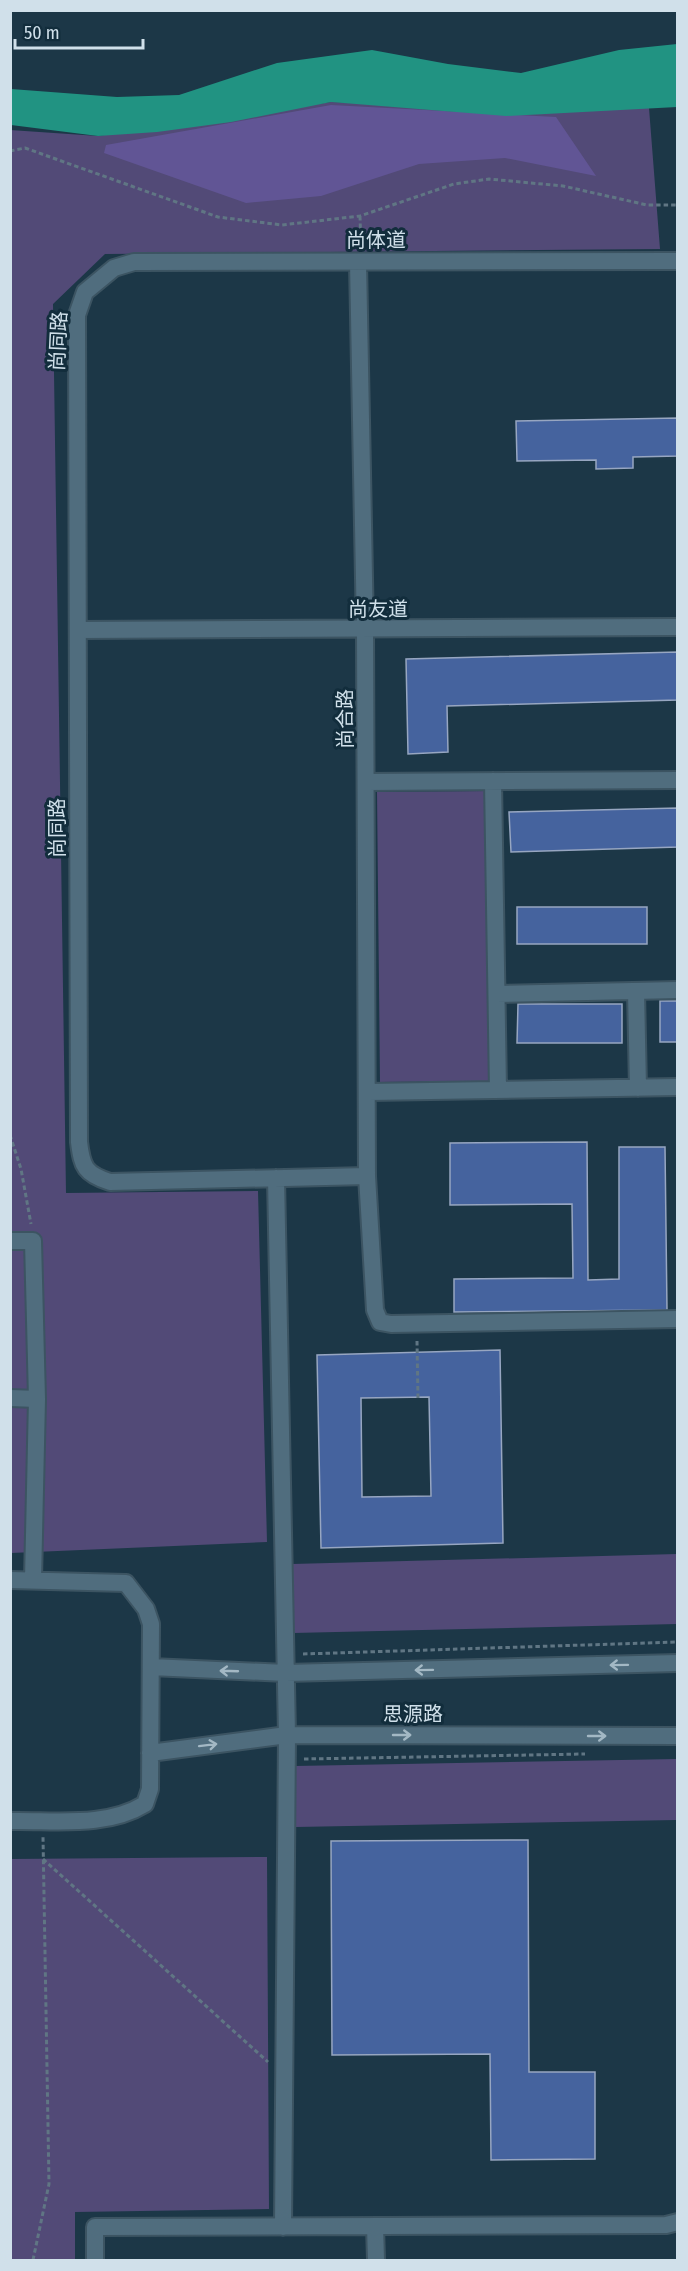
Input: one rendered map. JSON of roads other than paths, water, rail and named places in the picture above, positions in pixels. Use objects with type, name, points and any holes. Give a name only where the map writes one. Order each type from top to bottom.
[{"type":"street","name":"尚体道","points":[[85,291],[114,268],[134,262],[678,261]]},
{"type":"street","name":"尚合路","points":[[359,262],[365,630],[368,1176],[375,1310],[380,1322],[417,1324],[678,1319]]},
{"type":"street","name":"尚同路","points":[[85,291],[77,315],[79,1142],[81,1160],[91,1176],[110,1182],[368,1176]]},
{"type":"street","name":"尚友道","points":[[78,630],[678,627]]},
{"type":"street","points":[[366,782],[678,780]]},
{"type":"street","points":[[493,781],[498,1090]]},
{"type":"street","points":[[497,994],[678,990]]},
{"type":"street","points":[[636,991],[638,1088]]},
{"type":"street","points":[[369,1092],[678,1087]]},
{"type":"street","points":[[276,1178],[287,1735],[283,2227]]},
{"type":"street","points":[[10,1241],[33,1240],[37,1398],[33,1580]]},
{"type":"street","points":[[10,1398],[37,1398]]},
{"type":"street","points":[[10,1580],[126,1583],[146,1608],[151,1624],[150,1789],[145,1804],[128,1814],[108,1819],[10,1821]]},
{"type":"street","points":[[151,1667],[286,1673],[678,1664]]},
{"type":"street","name":"思源路","points":[[150,1753],[287,1735],[678,1736]]},
{"type":"street","points":[[95,2260],[95,2227],[666,2225],[678,2222]]},
{"type":"street","points":[[375,2226],[376,2260]]}]
